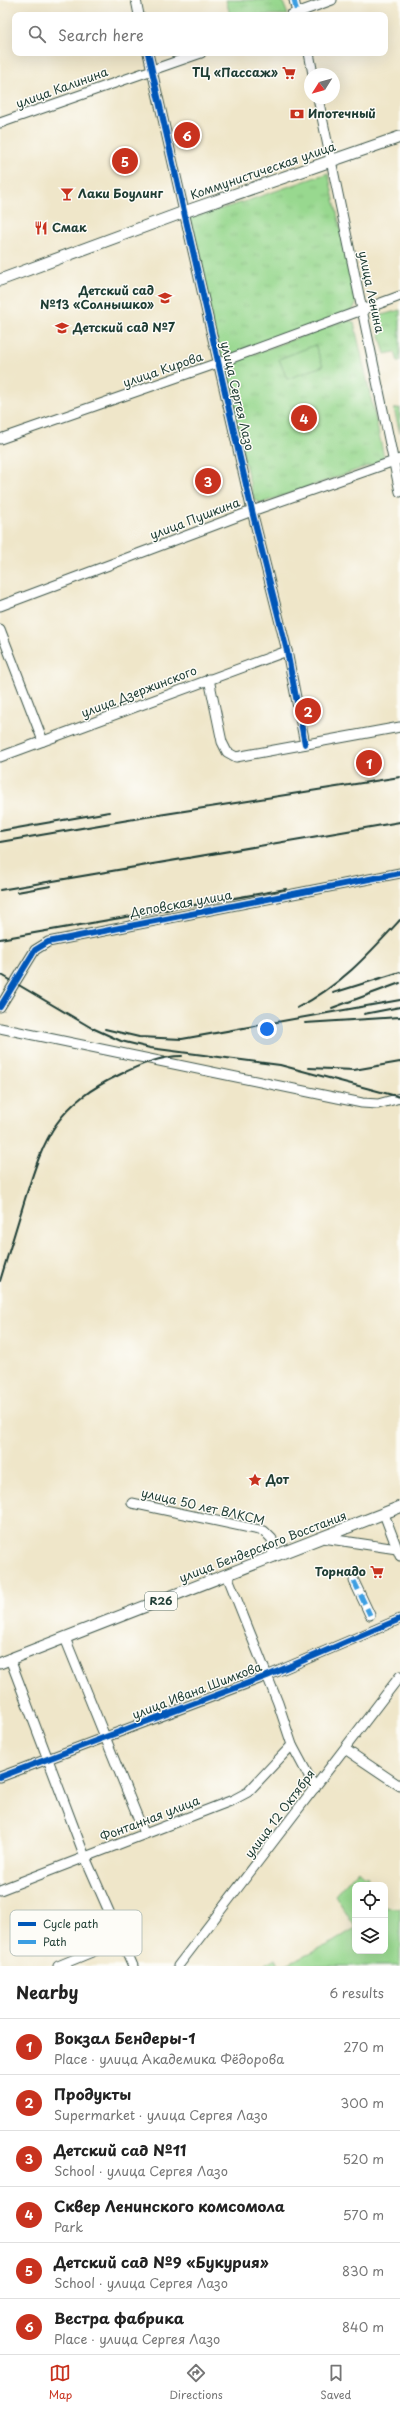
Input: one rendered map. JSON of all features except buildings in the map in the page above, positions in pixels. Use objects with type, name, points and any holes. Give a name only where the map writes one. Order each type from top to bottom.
[{"type":"main road","name":"Коммунистическая улица","points":[[0,280],[184,212],[400,137]]},
{"type":"main road","name":"улица Бендерского Восстания","points":[[5,1661],[400,1507]]},
{"type":"street","points":[[136,0],[138,12]]},
{"type":"street","points":[[294,0],[297,12]]},
{"type":"street","points":[[302,12],[332,0]]},
{"type":"street","name":"улица Сергея Лазо","points":[[149,56],[252,510],[287,651],[306,744]]},
{"type":"street","name":"улица Калинина","points":[[0,123],[192,56]]},
{"type":"street","points":[[310,56],[312,68]]},
{"type":"street","name":"улица Ленина","points":[[319,104],[396,460],[400,492]]},
{"type":"street","name":"улица Кирова","points":[[0,439],[218,363],[400,296]]},
{"type":"street","name":"улица Пушкина","points":[[0,606],[252,510],[396,460]]},
{"type":"street","points":[[0,630],[43,742]]},
{"type":"street","name":"улица Дзержинского","points":[[0,757],[140,706],[209,678],[287,651]]},
{"type":"street","points":[[209,678],[222,742],[224,748],[231,755],[240,757],[400,727]]},
{"type":"street","name":"Деповская улица","points":[[0,1007],[35,950],[48,942],[400,873]]},
{"type":"street","points":[[0,1028],[362,1103],[378,1104],[400,1098]]},
{"type":"street","name":"улица 50 лет ВЛКСМ","points":[[132,1503],[264,1531],[272,1539],[273,1557]]},
{"type":"street","points":[[384,1514],[399,1552]]},
{"type":"street","points":[[323,1538],[399,1552]]},
{"type":"street","points":[[227,1575],[267,1676],[292,1745],[315,1788]]},
{"type":"street","points":[[354,1581],[370,1615]]},
{"type":"street","name":"улица Ивана Шимкова","points":[[0,1777],[267,1676],[400,1619]]},
{"type":"street","points":[[65,1638],[144,1833]]},
{"type":"street","points":[[5,1661],[47,1759],[85,1857],[108,1910]]},
{"type":"street","name":"улица 12 Октября","points":[[178,1966],[400,1676]]},
{"type":"street","name":"Фонтанная улица","points":[[0,1890],[242,1796],[248,1792],[292,1745]]},
{"type":"street","points":[[345,1749],[400,1786]]},
{"type":"street","points":[[58,1966],[82,1956]]},
{"type":"street","points":[[128,1956],[133,1966]]},
{"type":"green space","points":[[226,0],[282,0],[287,12],[229,12]]},
{"type":"green space","points":[[328,173],[357,302],[350,315],[218,363],[186,219],[244,202]]},
{"type":"green space","points":[[400,310],[400,362],[398,362],[395,352],[385,354],[375,317]]},
{"type":"green space","points":[[345,320],[354,322],[384,457],[377,463],[262,503],[254,500],[223,373],[224,365]]},
{"type":"green space","points":[[315,345],[323,366],[287,379],[279,359]]},
{"type":"green space","points":[[400,408],[400,433],[394,409]]},
{"type":"green space","points":[[358,1870],[363,1875],[368,1876],[367,1882],[352,1882],[352,1922],[335,1895]]},
{"type":"green space","points":[[388,1907],[400,1908],[400,1966],[282,1966],[333,1942],[352,1930],[352,1954],[388,1954]]},
{"type":"green space","points":[[275,1958],[278,1966],[266,1966],[265,1964]]},
{"type":"railway","points":[[0,842],[146,817],[400,777]]},
{"type":"railway","points":[[0,831],[109,812]]},
{"type":"railway","points":[[0,890],[400,822]]},
{"type":"railway","points":[[17,892],[51,886]]},
{"type":"railway","points":[[0,939],[286,889]]},
{"type":"railway","points":[[297,1008],[327,990],[353,969],[400,920]]},
{"type":"railway","points":[[333,993],[400,972]]},
{"type":"railway","points":[[0,974],[90,1027],[121,1041],[150,1048],[280,1065],[400,1097]]},
{"type":"railway","points":[[332,1008],[400,983]]},
{"type":"railway","points":[[105,1029],[139,1037],[182,1039],[400,1000]]},
{"type":"railway","points":[[364,1014],[400,1007]]},
{"type":"railway","points":[[305,1023],[400,1017]]},
{"type":"railway","points":[[0,1281],[32,1176],[47,1139],[56,1124],[82,1097],[99,1085],[143,1064],[174,1056],[182,1056]]},
{"type":"railway","points":[[309,1068],[354,1070],[400,1062]]},
{"type":"marked path","points":[[294,0],[297,12]]},
{"type":"marked path","points":[[354,1581],[370,1615]]},
{"type":"cycle path","points":[[149,56],[252,511],[287,651],[305,744]]},
{"type":"cycle path","points":[[0,1007],[35,950],[48,942],[400,873]]},
{"type":"cycle path","points":[[0,1777],[267,1676],[400,1619]]},
{"type":"place","name":"ТЦ «Пассаж»","points":[[289,73]]},
{"type":"place","name":"Ипотечный","points":[[297,114]]},
{"type":"place","name":"Вестра фабрика","points":[[187,135]]},
{"type":"place","name":"Детский сад №9 «Букурия»","points":[[125,161]]},
{"type":"place","name":"Лаки Боулинг","points":[[67,194]]},
{"type":"place","name":"Смак","points":[[41,228]]},
{"type":"place","name":"Детский сад №13 «Солнышко»","points":[[165,298]]},
{"type":"place","name":"Детский сад №7","points":[[62,328]]},
{"type":"place","name":"Сквер Ленинского комсомола","points":[[304,418]]},
{"type":"place","name":"Детский сад №11","points":[[208,481]]},
{"type":"place","name":"Продукты","points":[[308,711]]},
{"type":"place","name":"Вокзал Бендеры-1","points":[[369,763]]},
{"type":"place","name":"Дот","points":[[255,1480]]},
{"type":"place","name":"Торнадо","points":[[377,1572]]}]
